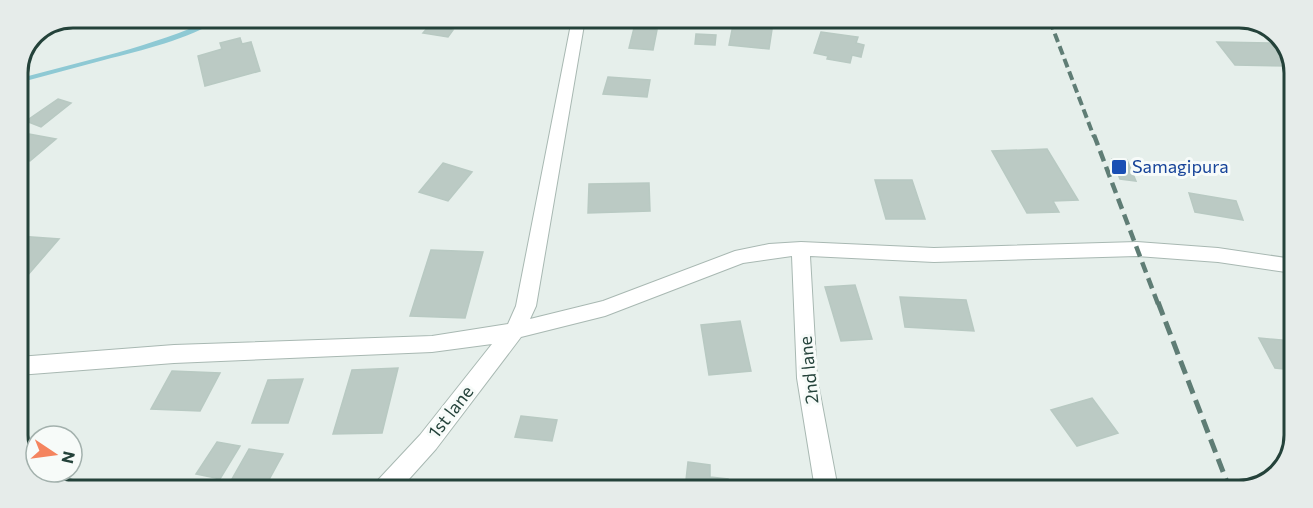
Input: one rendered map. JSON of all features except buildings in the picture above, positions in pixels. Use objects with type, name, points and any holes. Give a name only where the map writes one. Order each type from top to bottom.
[{"type":"street","name":"1st lane","points":[[393,480],[428,442],[513,333],[526,306],[577,28]]},
{"type":"street","points":[[29,365],[174,354],[432,344],[513,333],[605,309],[741,256],[769,251],[801,249],[934,255],[1137,249],[1218,255],[1284,265]]},
{"type":"street","name":"2nd lane","points":[[801,249],[807,378],[825,480]]},
{"type":"waterway","points":[[28,78],[145,47],[199,28]]},
{"type":"railway","points":[[1053,28],[1094,137]]},
{"type":"railway","points":[[1094,135],[1158,304]]},
{"type":"railway","points":[[1158,302],[1226,480]]},
{"type":"place","name":"Samagipura","points":[[1119,167]]}]
